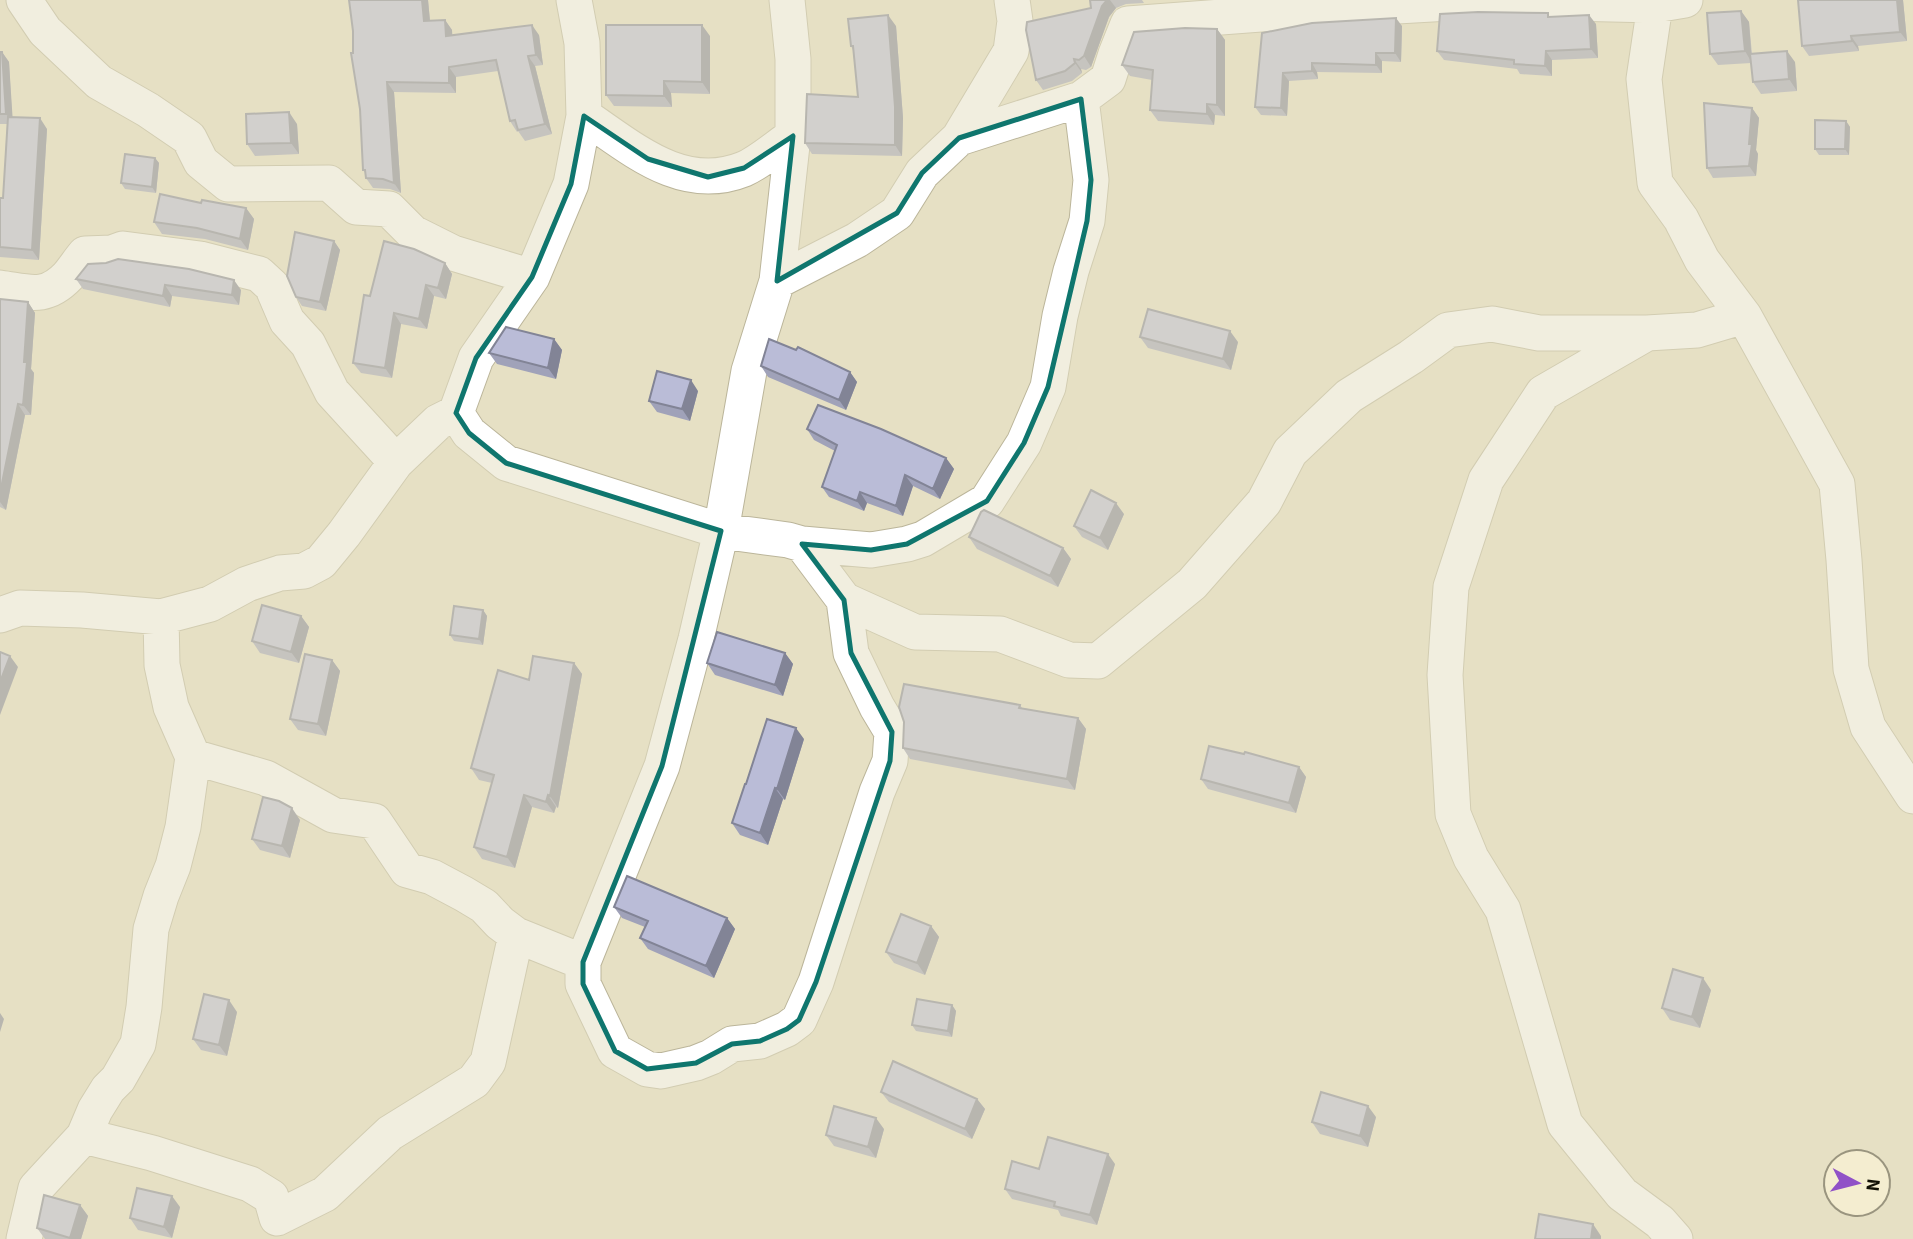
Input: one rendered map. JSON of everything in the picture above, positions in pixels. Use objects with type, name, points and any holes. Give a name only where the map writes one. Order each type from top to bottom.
[{"type":"street","points":[[24,0],[45,31],[99,82],[148,110],[189,138],[201,162],[229,184],[329,183],[356,206],[389,209],[413,233],[453,253],[532,277]]},
{"type":"street","points":[[0,615],[20,608],[161,617],[210,604],[247,584],[280,573],[304,571],[321,562],[396,462],[438,422],[456,413],[476,358],[532,277],[571,184],[584,116],[582,43],[574,0]]},
{"type":"street","points":[[787,0],[793,59],[793,136],[777,281],[749,371],[721,531],[662,766],[583,962],[583,984],[615,1051],[647,1069],[661,1071],[696,1063],[732,1044],[760,1041],[787,1029],[799,1020],[816,982],[877,792],[890,761],[892,732],[851,653],[844,600]]},
{"type":"street","points":[[777,281],[857,240],[897,213],[922,173],[959,138],[1011,51],[1015,21],[1012,0]]},
{"type":"street","points":[[959,138],[1081,99],[1108,79],[1128,24],[1374,4],[1484,1],[1665,2],[1644,79],[1655,183],[1681,219],[1702,260],[1744,316],[1837,484],[1852,669],[1868,727],[1913,796]]},
{"type":"street","points":[[456,413],[469,433],[506,463],[721,531],[802,544],[871,550],[923,539],[988,501],[1024,443],[1048,387],[1060,316],[1087,220],[1091,180],[1081,99]]},
{"type":"street","points":[[584,116],[648,159],[681,173],[708,177],[744,169],[793,136]]},
{"type":"street","points":[[0,288],[38,293],[49,291],[69,275],[85,254],[112,253],[123,249],[200,259],[259,274],[272,286],[287,321],[308,344],[332,392],[396,462]]},
{"type":"street","points":[[802,544],[844,600],[915,632],[1000,634],[1069,660],[1098,661],[1192,584],[1264,502],[1290,452],[1329,414],[1349,396],[1448,330],[1492,324],[1539,333],[1647,333],[1697,330],[1744,316]]},
{"type":"street","points":[[1647,333],[1543,393],[1486,480],[1451,587],[1445,675],[1453,814],[1471,858],[1503,910],[1565,1124],[1622,1194],[1660,1223],[1675,1239]]},
{"type":"street","points":[[24,1239],[36,1188],[84,1136],[95,1110],[118,1079],[138,1044],[151,929],[173,866],[183,827],[193,757],[171,707],[162,664],[161,617]]},
{"type":"street","points":[[193,757],[266,778],[333,815],[374,821],[407,870],[432,877],[464,894],[484,906],[516,935],[583,962]]},
{"type":"street","points":[[84,1136],[152,1153],[250,1184],[271,1197],[274,1228],[325,1194],[390,1133],[474,1082],[488,1062],[516,935]]},
{"type":"highlighted area","points":[[1081,99],[1091,180],[1087,221],[1048,387],[1024,443],[987,501],[907,544],[871,550],[802,544],[844,600],[851,653],[892,732],[890,761],[816,982],[799,1020],[787,1029],[760,1041],[732,1044],[696,1063],[647,1069],[615,1051],[583,984],[583,962],[662,766],[721,531],[506,463],[469,433],[456,413],[476,358],[532,277],[571,184],[584,116],[648,159],[708,177],[744,168],[793,136],[777,281],[897,213],[922,173],[959,138]]},
{"type":"building","points":[[349,0],[422,0],[424,21],[445,20],[446,36],[532,25],[536,55],[528,56],[545,124],[518,130],[515,120],[510,121],[496,60],[449,67],[449,83],[387,82],[394,183],[366,178],[363,170],[360,109],[351,53],[353,31]]},
{"type":"building","points":[[1090,0],[1107,0],[1102,6],[1084,56],[1079,60],[1074,59],[1075,63],[1065,71],[1036,80],[1026,30],[1027,22],[1091,8]]},
{"type":"building","points":[[1798,0],[1897,0],[1900,32],[1851,36],[1852,41],[1802,46]]},
{"type":"building","points":[[1741,11],[1745,51],[1710,54],[1707,13]]},
{"type":"building","points":[[1548,13],[1548,17],[1589,15],[1591,49],[1546,51],[1545,66],[1514,64],[1514,60],[1437,51],[1440,14]]},
{"type":"building","points":[[888,15],[895,145],[805,143],[807,94],[858,97],[848,19]]},
{"type":"building","points":[[1396,18],[1395,53],[1376,53],[1376,65],[1312,63],[1312,71],[1283,73],[1281,108],[1255,107],[1262,33],[1312,23]]},
{"type":"building","points":[[606,25],[702,25],[702,82],[664,81],[664,96],[606,95]]},
{"type":"building","points":[[1185,28],[1217,29],[1217,105],[1207,104],[1207,114],[1150,110],[1153,70],[1122,65],[1134,32]]},
{"type":"building","points":[[1787,51],[1789,79],[1753,82],[1750,54]]},
{"type":"building","points":[[2,52],[6,114],[0,114]]},
{"type":"building","points":[[1704,103],[1752,108],[1749,166],[1707,168]]},
{"type":"building","points":[[289,112],[291,143],[247,144],[246,114]]},
{"type":"building","points":[[8,117],[40,118],[32,250],[0,247],[0,198],[3,198]]},
{"type":"building","points":[[1815,120],[1846,121],[1845,149],[1815,149]]},
{"type":"building","points":[[125,154],[155,158],[152,187],[121,183]]},
{"type":"building","points":[[160,194],[201,203],[202,200],[246,208],[240,239],[197,228],[154,222]]},
{"type":"building","points":[[295,232],[334,241],[320,302],[296,297],[287,276]]},
{"type":"building","points":[[384,241],[414,249],[445,263],[438,288],[426,285],[419,319],[394,313],[385,368],[353,363],[364,295],[370,296]]},
{"type":"building","points":[[118,259],[189,269],[234,280],[232,295],[165,285],[163,296],[76,279],[88,264]]},
{"type":"building","points":[[0,299],[28,302],[23,405],[18,404],[0,493]]},
{"type":"building","points":[[1148,309],[1230,331],[1223,359],[1140,337]]},
{"type":"building","points":[[506,327],[554,339],[548,368],[489,353]]},
{"type":"building","points":[[769,339],[796,350],[798,347],[850,372],[839,400],[761,366]]},
{"type":"building","points":[[657,371],[691,380],[682,409],[649,401]]},
{"type":"building","points":[[818,405],[946,458],[933,489],[905,475],[896,506],[860,492],[857,501],[822,487],[837,445],[807,429]]},
{"type":"building","points":[[1091,490],[1116,503],[1100,538],[1074,526]]},
{"type":"building","points":[[984,510],[1063,548],[1050,576],[969,537]]},
{"type":"building","points":[[262,605],[301,616],[291,652],[252,641]]},
{"type":"building","points":[[454,606],[483,610],[479,639],[450,635]]},
{"type":"building","points":[[717,632],[785,653],[775,685],[707,663]]},
{"type":"building","points":[[0,652],[10,656],[0,682]]},
{"type":"building","points":[[305,654],[332,660],[318,724],[290,719]]},
{"type":"building","points":[[533,656],[574,663],[550,796],[548,795],[546,802],[524,795],[507,857],[474,847],[494,775],[471,768],[498,670],[529,680]]},
{"type":"building","points":[[904,684],[1078,718],[1067,779],[903,748],[904,722],[899,707]]},
{"type":"building","points":[[767,719],[796,728],[760,833],[732,823]]},
{"type":"building","points":[[1209,746],[1244,754],[1245,752],[1299,767],[1289,803],[1201,779]]},
{"type":"building","points":[[263,797],[292,808],[282,846],[252,839]]},
{"type":"building","points":[[627,876],[727,918],[706,966],[640,938],[648,921],[614,907]]},
{"type":"building","points":[[901,914],[931,926],[917,963],[886,952]]},
{"type":"building","points":[[1673,969],[1703,978],[1692,1017],[1662,1008]]},
{"type":"building","points":[[204,994],[229,1000],[219,1045],[193,1039]]},
{"type":"building","points":[[917,999],[952,1005],[948,1031],[912,1025]]},
{"type":"building","points":[[893,1061],[977,1099],[965,1129],[881,1092]]},
{"type":"building","points":[[1321,1092],[1368,1106],[1360,1136],[1312,1122]]},
{"type":"building","points":[[834,1106],[876,1118],[868,1147],[826,1135]]},
{"type":"building","points":[[1048,1137],[1108,1154],[1090,1215],[1054,1206],[1055,1202],[1005,1189],[1012,1161],[1039,1169]]},
{"type":"building","points":[[137,1188],[172,1196],[164,1227],[130,1218]]},
{"type":"building","points":[[44,1195],[80,1205],[70,1238],[37,1228]]},
{"type":"building","points":[[1539,1214],[1593,1224],[1591,1239],[1535,1239]]}]
